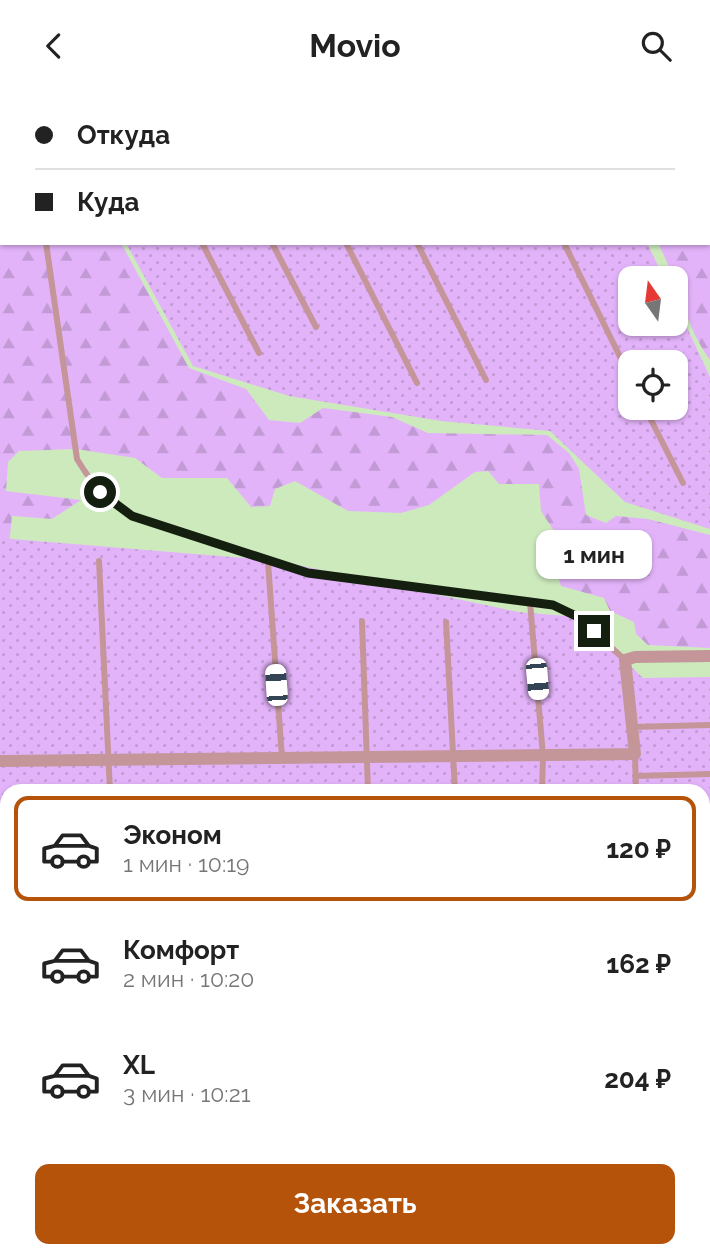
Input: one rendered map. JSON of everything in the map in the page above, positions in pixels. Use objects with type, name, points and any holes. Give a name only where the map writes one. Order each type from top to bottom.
[{"type":"street","points":[[0,761],[635,754],[625,660],[635,657],[710,656]]},
{"type":"lane","points":[[46,245],[76,459],[87,476],[116,506],[132,516],[308,573],[553,605],[578,617],[625,660]]},
{"type":"lane","points":[[203,245],[259,353]]},
{"type":"lane","points":[[273,245],[316,327]]},
{"type":"lane","points":[[347,245],[417,383]]},
{"type":"lane","points":[[418,245],[486,380]]},
{"type":"lane","points":[[565,245],[618,353]]},
{"type":"lane","points":[[651,420],[683,484]]},
{"type":"lane","points":[[99,561],[110,784]]},
{"type":"lane","points":[[268,562],[282,758]]},
{"type":"lane","points":[[530,602],[543,755],[542,784]]},
{"type":"lane","points":[[362,621],[368,784]]},
{"type":"lane","points":[[446,622],[454,784]]},
{"type":"lane","points":[[631,727],[710,725]]},
{"type":"lane","points":[[635,754],[636,784]]},
{"type":"lane","points":[[635,776],[710,774]]},
{"type":"green space","points":[[0,245],[122,245],[189,368],[246,389],[269,420],[300,423],[323,408],[392,417],[428,433],[547,435],[569,453],[579,469],[586,515],[606,523],[616,516],[648,519],[710,535],[710,648],[648,645],[636,634],[634,622],[610,611],[604,598],[561,586],[550,552],[554,531],[541,511],[539,484],[499,484],[488,471],[475,472],[429,505],[401,513],[348,511],[295,481],[275,489],[270,506],[251,507],[227,478],[162,478],[135,458],[76,449],[19,451],[8,462],[6,491],[81,500],[52,519],[12,516],[9,545],[0,544]]},
{"type":"green space","points":[[127,245],[648,245],[658,266],[618,266],[618,336],[688,336],[688,330],[710,377],[710,529],[625,502],[550,431],[441,421],[289,396],[193,366]]},
{"type":"green space","points":[[659,245],[710,245],[710,360],[688,318],[688,266],[668,266]]},
{"type":"green space","points":[[0,538],[279,561],[518,612],[578,617],[643,678],[710,677],[710,784],[0,784]]},
{"type":"route","points":[[100,492],[132,516],[268,562],[308,573],[553,605],[578,617],[594,631]]}]
